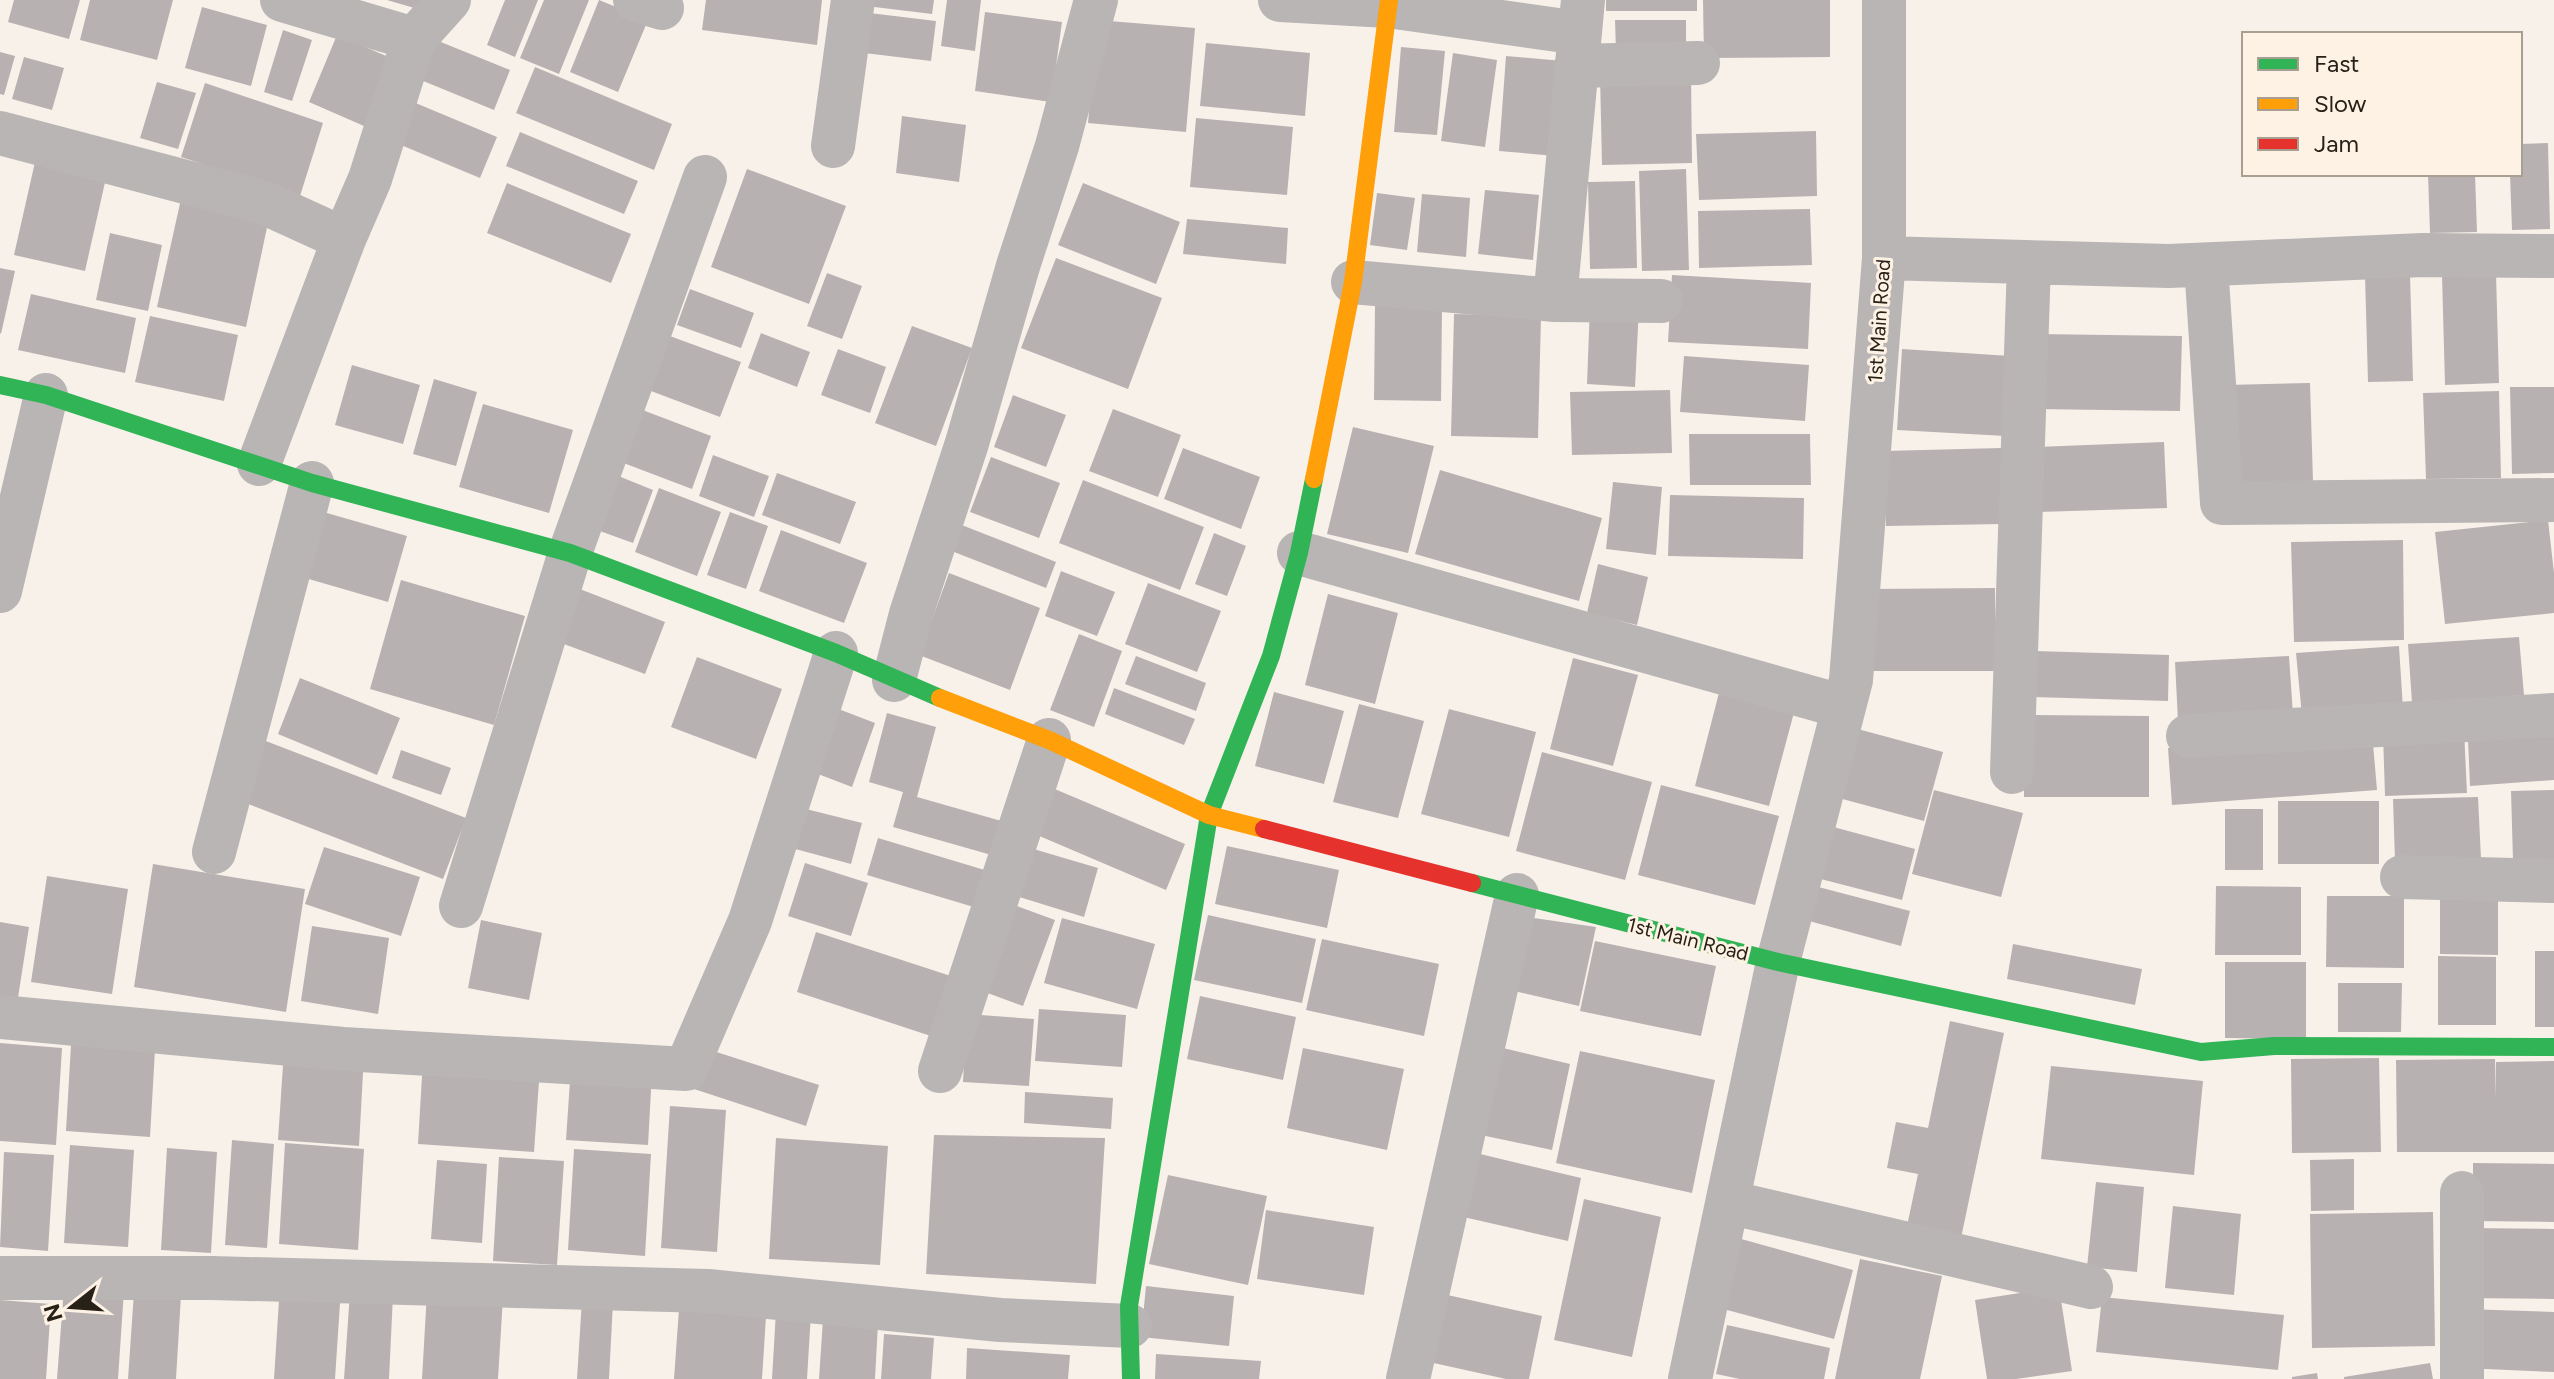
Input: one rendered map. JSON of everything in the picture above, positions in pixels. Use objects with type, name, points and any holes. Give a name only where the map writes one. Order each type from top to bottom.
[{"type":"street","points":[[282,0],[414,39]]},
{"type":"street","points":[[259,464],[344,239],[370,179],[414,39],[449,0]]},
{"type":"street","points":[[833,146],[853,0]]},
{"type":"street","points":[[894,680],[911,614],[967,443],[1018,266],[1057,146],[1096,0]]},
{"type":"street","points":[[1280,0],[1389,3],[1579,33],[1698,63]]},
{"type":"street","name":"1st Main Road","points":[[0,385],[46,395],[312,483],[570,553],[836,653],[894,680],[1049,740],[1209,815],[1778,962],[1851,680],[1884,258],[1884,0]]},
{"type":"street","points":[[1131,1379],[1129,1306],[1209,815],[1271,656],[1299,553],[1353,282],[1389,3]]},
{"type":"street","points":[[1555,300],[1579,33]]},
{"type":"street","points":[[0,133],[265,203],[344,239]]},
{"type":"street","points":[[461,906],[570,553],[705,177]]},
{"type":"street","points":[[1884,258],[2206,265],[2423,255],[2554,256]]},
{"type":"street","points":[[2012,772],[2029,263]]},
{"type":"street","points":[[2206,265],[2222,503],[2554,500]]},
{"type":"street","points":[[1353,282],[1555,300],[1661,301]]},
{"type":"street","points":[[0,591],[46,395]]},
{"type":"street","points":[[214,852],[312,483]]},
{"type":"street","points":[[1299,553],[1844,707]]},
{"type":"street","points":[[0,1017],[343,1049],[686,1069],[750,921],[836,653]]},
{"type":"street","points":[[2188,736],[2554,715]]},
{"type":"street","points":[[940,1071],[1049,740]]},
{"type":"street","points":[[2402,877],[2554,881]]},
{"type":"street","points":[[1408,1379],[1517,895]]},
{"type":"street","points":[[1690,1379],[1778,962],[2201,1052],[2274,1046],[2554,1047]]},
{"type":"street","points":[[2462,1193],[2462,1379]]},
{"type":"street","points":[[1728,1202],[2091,1287]]},
{"type":"street","points":[[0,1278],[212,1278],[708,1291],[1000,1320],[1130,1326]]},
{"type":"building","points":[[14,0],[80,0],[69,39],[8,22]]},
{"type":"building","points":[[90,0],[173,0],[157,60],[80,40]]},
{"type":"building","points":[[387,0],[424,0],[421,10]]},
{"type":"building","points":[[505,0],[538,0],[515,57],[487,45]]},
{"type":"building","points":[[544,0],[589,0],[559,74],[520,58]]},
{"type":"building","points":[[599,0],[648,20],[618,92],[570,72]]},
{"type":"building","points":[[706,0],[822,0],[817,45],[702,30]]},
{"type":"building","points":[[866,0],[934,0],[932,14],[866,6]]},
{"type":"building","points":[[947,0],[981,0],[975,51],[941,46]]},
{"type":"building","points":[[1606,0],[1697,0],[1697,11],[1606,11]]},
{"type":"building","points":[[1703,0],[1830,0],[1830,57],[1704,58]]},
{"type":"building","points":[[202,7],[267,25],[251,86],[185,68]]},
{"type":"building","points":[[861,12],[936,21],[931,61],[856,52]]},
{"type":"building","points":[[985,12],[1062,22],[1051,102],[975,91]]},
{"type":"building","points":[[1097,20],[1195,28],[1186,132],[1088,123]]},
{"type":"building","points":[[1615,20],[1686,20],[1686,52],[1616,52]]},
{"type":"building","points":[[283,30],[312,40],[292,101],[264,92]]},
{"type":"building","points":[[337,35],[391,58],[364,126],[309,102]]},
{"type":"building","points":[[426,36],[510,70],[494,110],[411,76]]},
{"type":"building","points":[[1206,43],[1310,53],[1305,116],[1200,106]]},
{"type":"building","points":[[1401,47],[1445,51],[1437,135],[1394,132]]},
{"type":"building","points":[[0,52],[15,56],[4,95],[0,94]]},
{"type":"building","points":[[1453,53],[1497,60],[1485,147],[1441,141]]},
{"type":"building","points":[[1506,56],[1563,61],[1556,156],[1499,151]]},
{"type":"building","points":[[24,57],[64,68],[52,110],[12,99]]},
{"type":"building","points":[[535,67],[672,124],[654,170],[516,113]]},
{"type":"building","points":[[1691,73],[1692,163],[1602,165],[1600,75]]},
{"type":"building","points":[[157,82],[196,93],[178,149],[140,138]]},
{"type":"building","points":[[205,83],[323,123],[300,196],[181,157]]},
{"type":"building","points":[[406,99],[497,137],[480,178],[389,140]]},
{"type":"building","points":[[902,116],[966,125],[959,182],[896,173]]},
{"type":"building","points":[[1196,118],[1293,127],[1287,195],[1190,187]]},
{"type":"building","points":[[1816,131],[1817,196],[1699,200],[1696,134]]},
{"type":"building","points":[[520,132],[638,181],[624,214],[506,166]]},
{"type":"building","points":[[2548,143],[2550,229],[2512,230],[2510,176],[2522,176],[2522,144]]},
{"type":"building","points":[[35,162],[106,178],[85,271],[14,255]]},
{"type":"building","points":[[747,169],[846,206],[809,304],[711,267]]},
{"type":"building","points":[[1686,169],[1689,270],[1642,271],[1639,171]]},
{"type":"building","points":[[2428,176],[2475,176],[2477,232],[2430,233]]},
{"type":"building","points":[[1635,181],[1637,268],[1590,269],[1588,182]]},
{"type":"building","points":[[507,183],[631,234],[611,283],[487,233]]},
{"type":"building","points":[[1083,183],[1180,222],[1156,284],[1058,245]]},
{"type":"building","points":[[1485,190],[1539,195],[1533,260],[1478,254]]},
{"type":"building","points":[[1377,193],[1415,198],[1407,250],[1370,245]]},
{"type":"building","points":[[1422,194],[1470,198],[1466,257],[1417,252]]},
{"type":"building","points":[[181,199],[269,218],[246,327],[157,307]]},
{"type":"building","points":[[1810,209],[1812,265],[1699,268],[1698,211]]},
{"type":"building","points":[[1187,219],[1288,228],[1286,264],[1183,254]]},
{"type":"building","points":[[110,233],[162,245],[148,311],[96,300]]},
{"type":"building","points":[[1056,258],[1162,298],[1128,389],[1021,348]]},
{"type":"building","points":[[0,268],[15,271],[1,334],[0,333]]},
{"type":"building","points":[[827,273],[862,286],[842,339],[807,326]]},
{"type":"building","points":[[2496,273],[2499,383],[2445,385],[2442,275]]},
{"type":"building","points":[[2410,274],[2413,381],[2368,382],[2365,275]]},
{"type":"building","points":[[1672,275],[1811,283],[1808,349],[1668,342]]},
{"type":"building","points":[[690,289],[754,313],[741,348],[677,325]]},
{"type":"building","points":[[31,294],[136,318],[125,373],[18,350]]},
{"type":"building","points":[[1590,305],[1639,307],[1635,387],[1587,384]]},
{"type":"building","points":[[1375,306],[1442,307],[1441,401],[1374,400]]},
{"type":"building","points":[[1454,314],[1541,316],[1538,438],[1451,436]]},
{"type":"building","points":[[150,316],[238,335],[224,401],[135,382]]},
{"type":"building","points":[[912,326],[972,348],[936,446],[875,423]]},
{"type":"building","points":[[656,331],[741,362],[720,417],[635,385]]},
{"type":"building","points":[[761,333],[810,352],[797,387],[748,368]]},
{"type":"building","points":[[2036,334],[2182,336],[2180,411],[2034,409]]},
{"type":"building","points":[[838,349],[886,367],[870,413],[821,395]]},
{"type":"building","points":[[1902,349],[2010,356],[2005,436],[1897,430]]},
{"type":"building","points":[[1684,356],[1809,365],[1805,421],[1680,412]]},
{"type":"building","points":[[352,365],[420,385],[403,444],[335,425]]},
{"type":"building","points":[[434,379],[477,392],[456,466],[413,454]]},
{"type":"building","points":[[2310,383],[2313,482],[2229,484],[2226,385]]},
{"type":"building","points":[[2510,387],[2554,387],[2554,473],[2512,474]]},
{"type":"building","points":[[1670,390],[1672,453],[1572,455],[1570,392]]},
{"type":"building","points":[[2499,391],[2501,478],[2426,479],[2423,393]]},
{"type":"building","points":[[1013,395],[1066,415],[1046,467],[994,447]]},
{"type":"building","points":[[483,404],[573,430],[549,513],[459,487]]},
{"type":"building","points":[[632,406],[711,436],[692,489],[613,459]]},
{"type":"building","points":[[1113,409],[1181,435],[1158,497],[1089,471]]},
{"type":"building","points":[[1353,427],[1434,446],[1408,553],[1327,534]]},
{"type":"building","points":[[1689,434],[1810,434],[1811,485],[1690,485]]},
{"type":"building","points":[[2164,442],[2167,508],[2038,512],[2036,447]]},
{"type":"building","points":[[1183,448],[1260,477],[1241,529],[1164,499]]},
{"type":"building","points":[[2001,448],[2003,524],[1886,526],[1884,451]]},
{"type":"building","points":[[713,455],[769,476],[754,517],[699,496]]},
{"type":"building","points":[[991,457],[1060,483],[1039,538],[970,512]]},
{"type":"building","points":[[1440,470],[1602,518],[1579,601],[1415,554]]},
{"type":"building","points":[[606,471],[653,490],[633,543],[586,526]]},
{"type":"building","points":[[777,473],[856,502],[840,544],[762,515]]},
{"type":"building","points":[[1083,480],[1204,527],[1180,590],[1059,543]]},
{"type":"building","points":[[1613,482],[1662,487],[1656,555],[1606,549]]},
{"type":"building","points":[[659,488],[721,512],[697,576],[635,552]]},
{"type":"building","points":[[1670,495],[1804,498],[1803,559],[1668,556]]},
{"type":"building","points":[[313,509],[407,536],[388,602],[295,575]]},
{"type":"building","points":[[730,512],[768,526],[746,589],[707,575]]},
{"type":"building","points":[[2548,520],[2554,573],[2554,613],[2445,624],[2435,532]]},
{"type":"building","points":[[959,524],[1056,562],[1046,588],[949,550]]},
{"type":"building","points":[[781,530],[867,563],[844,623],[759,591]]},
{"type":"building","points":[[1214,533],[1246,546],[1227,596],[1195,584]]},
{"type":"building","points":[[2403,540],[2404,640],[2294,642],[2291,542]]},
{"type":"building","points":[[1598,564],[1648,577],[1637,625],[1587,613]]},
{"type":"building","points":[[1061,571],[1115,592],[1097,636],[1045,616]]},
{"type":"building","points":[[949,573],[1040,608],[1010,690],[919,655]]},
{"type":"building","points":[[401,580],[525,616],[494,725],[370,689]]},
{"type":"building","points":[[1148,583],[1221,611],[1197,672],[1125,644]]},
{"type":"building","points":[[572,586],[665,622],[645,674],[553,640]]},
{"type":"building","points":[[1995,588],[1995,671],[1870,671],[1870,589]]},
{"type":"building","points":[[1328,594],[1398,613],[1375,704],[1305,685]]},
{"type":"building","points":[[1079,634],[1122,651],[1094,727],[1050,710]]},
{"type":"building","points":[[2519,637],[2524,695],[2412,703],[2408,644]]},
{"type":"building","points":[[2399,646],[2403,709],[2302,716],[2296,653]]},
{"type":"building","points":[[2034,651],[2169,655],[2168,701],[2033,697]]},
{"type":"building","points":[[1136,656],[1206,683],[1196,711],[1125,684]]},
{"type":"building","points":[[2289,656],[2293,715],[2178,721],[2175,662]]},
{"type":"building","points":[[697,657],[782,689],[756,759],[671,727]]},
{"type":"building","points":[[1573,658],[1638,675],[1613,766],[1550,749]]},
{"type":"building","points":[[300,678],[400,718],[377,775],[278,734]]},
{"type":"building","points":[[1721,685],[1796,705],[1769,806],[1695,786]]},
{"type":"building","points":[[1114,688],[1195,719],[1184,745],[1105,714]]},
{"type":"building","points":[[1274,692],[1344,711],[1324,784],[1255,766]]},
{"type":"building","points":[[1359,704],[1424,721],[1398,818],[1333,802]]},
{"type":"building","points":[[828,705],[875,723],[852,787],[805,769]]},
{"type":"building","points":[[1449,709],[1536,732],[1509,837],[1421,814]]},
{"type":"building","points":[[887,713],[936,727],[917,797],[1012,824],[1002,858],[893,827],[903,792],[869,782]]},
{"type":"building","points":[[2024,715],[2149,716],[2149,797],[2024,797]]},
{"type":"building","points":[[1854,728],[1943,752],[1924,821],[1835,797]]},
{"type":"building","points":[[2464,730],[2467,793],[2385,796],[2383,733]]},
{"type":"building","points":[[2372,732],[2377,790],[2172,805],[2168,748]]},
{"type":"building","points":[[2554,734],[2554,780],[2470,786],[2468,739]]},
{"type":"building","points":[[253,736],[466,818],[443,879],[230,797]]},
{"type":"building","points":[[401,750],[451,768],[441,795],[392,778]]},
{"type":"building","points":[[1542,752],[1652,782],[1625,880],[1516,851]]},
{"type":"building","points":[[1661,785],[1779,816],[1755,905],[1638,875]]},
{"type":"building","points":[[1050,787],[1185,844],[1166,890],[1030,832]]},
{"type":"building","points":[[1934,790],[2023,813],[2001,897],[1912,874]]},
{"type":"building","points":[[2554,790],[2554,859],[2513,860],[2511,791]]},
{"type":"building","points":[[2478,797],[2481,859],[2395,861],[2393,799]]},
{"type":"building","points":[[2278,801],[2379,801],[2379,864],[2278,864]]},
{"type":"building","points":[[798,807],[862,823],[851,864],[788,847]]},
{"type":"building","points":[[2225,809],[2263,809],[2263,870],[2225,870]]},
{"type":"building","points":[[1826,825],[1915,849],[1902,900],[1813,877]]},
{"type":"building","points":[[878,838],[998,874],[987,911],[867,875]]},
{"type":"building","points":[[1020,845],[1098,868],[1084,917],[1006,893]]},
{"type":"building","points":[[1227,846],[1339,870],[1327,928],[1215,904]]},
{"type":"building","points":[[324,847],[420,877],[401,936],[305,904]]},
{"type":"building","points":[[805,863],[868,883],[851,936],[788,916]]},
{"type":"building","points":[[153,864],[305,889],[286,1012],[134,987]]},
{"type":"building","points":[[47,876],[128,889],[112,994],[31,982]]},
{"type":"building","points":[[1807,884],[1910,911],[1901,946],[1798,918]]},
{"type":"building","points":[[2216,886],[2301,887],[2301,955],[2215,955]]},
{"type":"building","points":[[2440,887],[2498,887],[2498,955],[2440,954]]},
{"type":"building","points":[[2327,896],[2404,896],[2404,968],[2326,967]]},
{"type":"building","points":[[1006,902],[1055,920],[1023,1006],[974,988]]},
{"type":"building","points":[[1208,915],[1316,939],[1302,1003],[1194,980]]},
{"type":"building","points":[[1527,917],[1596,927],[1579,1006],[1505,989]]},
{"type":"building","points":[[1062,918],[1155,944],[1137,1009],[1044,983]]},
{"type":"building","points":[[481,920],[542,933],[529,1000],[468,988]]},
{"type":"building","points":[[0,922],[29,927],[17,1004],[0,1001]]},
{"type":"building","points":[[312,926],[389,938],[378,1014],[301,1001]]},
{"type":"building","points":[[816,932],[960,979],[940,1039],[797,992]]},
{"type":"building","points":[[1322,939],[1439,964],[1424,1036],[1306,1010]]},
{"type":"building","points":[[1595,941],[1716,966],[1701,1036],[1580,1011]]},
{"type":"building","points":[[2013,944],[2142,969],[2135,1005],[2007,979]]},
{"type":"building","points":[[2535,951],[2554,951],[2554,1027],[2535,1027]]},
{"type":"building","points":[[2438,956],[2496,957],[2496,1025],[2438,1025]]},
{"type":"building","points":[[2225,962],[2306,962],[2306,1039],[2225,1038]]},
{"type":"building","points":[[2338,983],[2402,983],[2401,1032],[2338,1032]]},
{"type":"building","points":[[1200,996],[1296,1017],[1283,1080],[1187,1059]]},
{"type":"building","points":[[1039,1009],[1126,1015],[1122,1067],[1035,1061]]},
{"type":"building","points":[[967,1014],[1034,1019],[1029,1086],[963,1082]]},
{"type":"building","points":[[1950,1021],[2004,1033],[1961,1238],[1907,1226],[1918,1174],[1887,1168],[1896,1122],[1928,1128]]},
{"type":"building","points":[[0,1043],[62,1048],[56,1145],[0,1141]]},
{"type":"building","points":[[71,1045],[155,1050],[150,1137],[66,1131]]},
{"type":"building","points":[[704,1048],[819,1085],[806,1126],[691,1088]]},
{"type":"building","points":[[1303,1048],[1404,1069],[1387,1150],[1287,1128]]},
{"type":"building","points":[[1503,1048],[1570,1064],[1552,1150],[1481,1135]]},
{"type":"building","points":[[284,1050],[364,1055],[359,1146],[278,1140]]},
{"type":"building","points":[[1580,1051],[1715,1080],[1692,1193],[1556,1163]]},
{"type":"building","points":[[2379,1058],[2381,1152],[2292,1153],[2291,1059]]},
{"type":"building","points":[[423,1059],[540,1067],[534,1152],[418,1144]]},
{"type":"building","points":[[2495,1059],[2496,1099],[2496,1062],[2554,1061],[2554,1152],[2397,1152],[2396,1060]]},
{"type":"building","points":[[571,1066],[652,1072],[648,1145],[566,1140]]},
{"type":"building","points":[[2051,1066],[2203,1081],[2194,1175],[2041,1159]]},
{"type":"building","points":[[1025,1092],[1113,1098],[1111,1129],[1024,1123]]},
{"type":"building","points":[[670,1106],[726,1110],[717,1252],[661,1248]]},
{"type":"building","points":[[934,1135],[1105,1138],[1096,1284],[926,1274]]},
{"type":"building","points":[[776,1138],[888,1146],[880,1265],[769,1259]]},
{"type":"building","points":[[232,1140],[274,1144],[267,1248],[225,1245]]},
{"type":"building","points":[[285,1143],[364,1149],[358,1250],[279,1244]]},
{"type":"building","points":[[70,1145],[134,1150],[128,1247],[64,1243]]},
{"type":"building","points":[[167,1148],[217,1152],[211,1253],[161,1250]]},
{"type":"building","points":[[574,1149],[651,1154],[645,1256],[568,1250]]},
{"type":"building","points":[[4,1152],[54,1155],[48,1251],[0,1247]]},
{"type":"building","points":[[1476,1153],[1581,1178],[1568,1241],[1459,1216]]},
{"type":"building","points":[[499,1157],[564,1161],[557,1265],[493,1261]]},
{"type":"building","points":[[2354,1159],[2354,1210],[2311,1211],[2310,1160]]},
{"type":"building","points":[[437,1160],[487,1164],[482,1243],[431,1239]]},
{"type":"building","points":[[2473,1163],[2554,1164],[2554,1222],[2473,1221]]},
{"type":"building","points":[[1168,1175],[1267,1196],[1248,1285],[1149,1264]]},
{"type":"building","points":[[2096,1182],[2144,1187],[2137,1272],[2087,1267]]},
{"type":"building","points":[[1584,1199],[1661,1217],[1632,1357],[1554,1340]]},
{"type":"building","points":[[2173,1206],[2241,1214],[2234,1295],[2165,1288]]},
{"type":"building","points":[[1266,1210],[1374,1227],[1364,1295],[1257,1279]]},
{"type":"building","points":[[2433,1212],[2435,1346],[2312,1348],[2310,1214]]},
{"type":"building","points":[[2463,1228],[2554,1229],[2554,1299],[2462,1298]]},
{"type":"building","points":[[1734,1237],[1853,1270],[1834,1339],[1716,1307]]},
{"type":"building","points":[[1860,1259],[1942,1276],[1920,1379],[1835,1379]]},
{"type":"building","points":[[280,1284],[341,1288],[335,1379],[274,1379]]},
{"type":"building","points":[[1146,1286],[1234,1296],[1229,1346],[1141,1337]]},
{"type":"building","points":[[64,1287],[124,1290],[118,1379],[57,1379]]},
{"type":"building","points":[[2059,1287],[2072,1371],[2016,1379],[1987,1379],[1975,1300]]},
{"type":"building","points":[[134,1292],[181,1295],[176,1379],[128,1379]]},
{"type":"building","points":[[350,1292],[393,1295],[389,1379],[344,1379]]},
{"type":"building","points":[[427,1292],[503,1297],[498,1379],[422,1379]]},
{"type":"building","points":[[1434,1292],[1542,1316],[1529,1379],[1506,1379],[1420,1360]]},
{"type":"building","points":[[680,1295],[767,1301],[762,1379],[674,1379]]},
{"type":"building","points":[[2102,1297],[2284,1315],[2278,1370],[2096,1352]]},
{"type":"building","points":[[582,1299],[613,1302],[609,1379],[577,1379]]},
{"type":"building","points":[[0,1300],[51,1304],[46,1379],[0,1379]]},
{"type":"building","points":[[2465,1309],[2554,1312],[2554,1372],[2463,1368]]},
{"type":"building","points":[[776,1311],[811,1313],[807,1379],[772,1379]]},
{"type":"building","points":[[823,1319],[878,1323],[875,1379],[819,1379]]},
{"type":"building","points":[[1727,1325],[1830,1348],[1824,1379],[1740,1379],[1716,1374]]},
{"type":"building","points":[[884,1334],[934,1338],[931,1379],[881,1379]]},
{"type":"building","points":[[967,1348],[1070,1355],[1068,1379],[966,1379]]},
{"type":"building","points":[[1156,1354],[1261,1361],[1259,1379],[1155,1379]]},
{"type":"building","points":[[2430,1363],[2433,1379],[2344,1379],[2344,1377]]},
{"type":"building","points":[[2317,1373],[2318,1379],[2292,1379],[2292,1377]]},
{"type":"traffic: fast","points":[[0,385],[46,395],[312,483],[570,553],[836,653],[940,698]]},
{"type":"traffic: fast","points":[[1131,1379],[1129,1306],[1209,815],[1271,656],[1299,553],[1314,479]]},
{"type":"traffic: fast","points":[[1472,883],[1778,962],[2201,1052],[2274,1046],[2554,1047]]},
{"type":"traffic: slow","points":[[1314,479],[1353,282],[1389,0]]},
{"type":"traffic: slow","points":[[940,698],[1049,740],[1209,815],[1264,829]]},
{"type":"traffic: jam","points":[[1264,829],[1472,883]]}]
